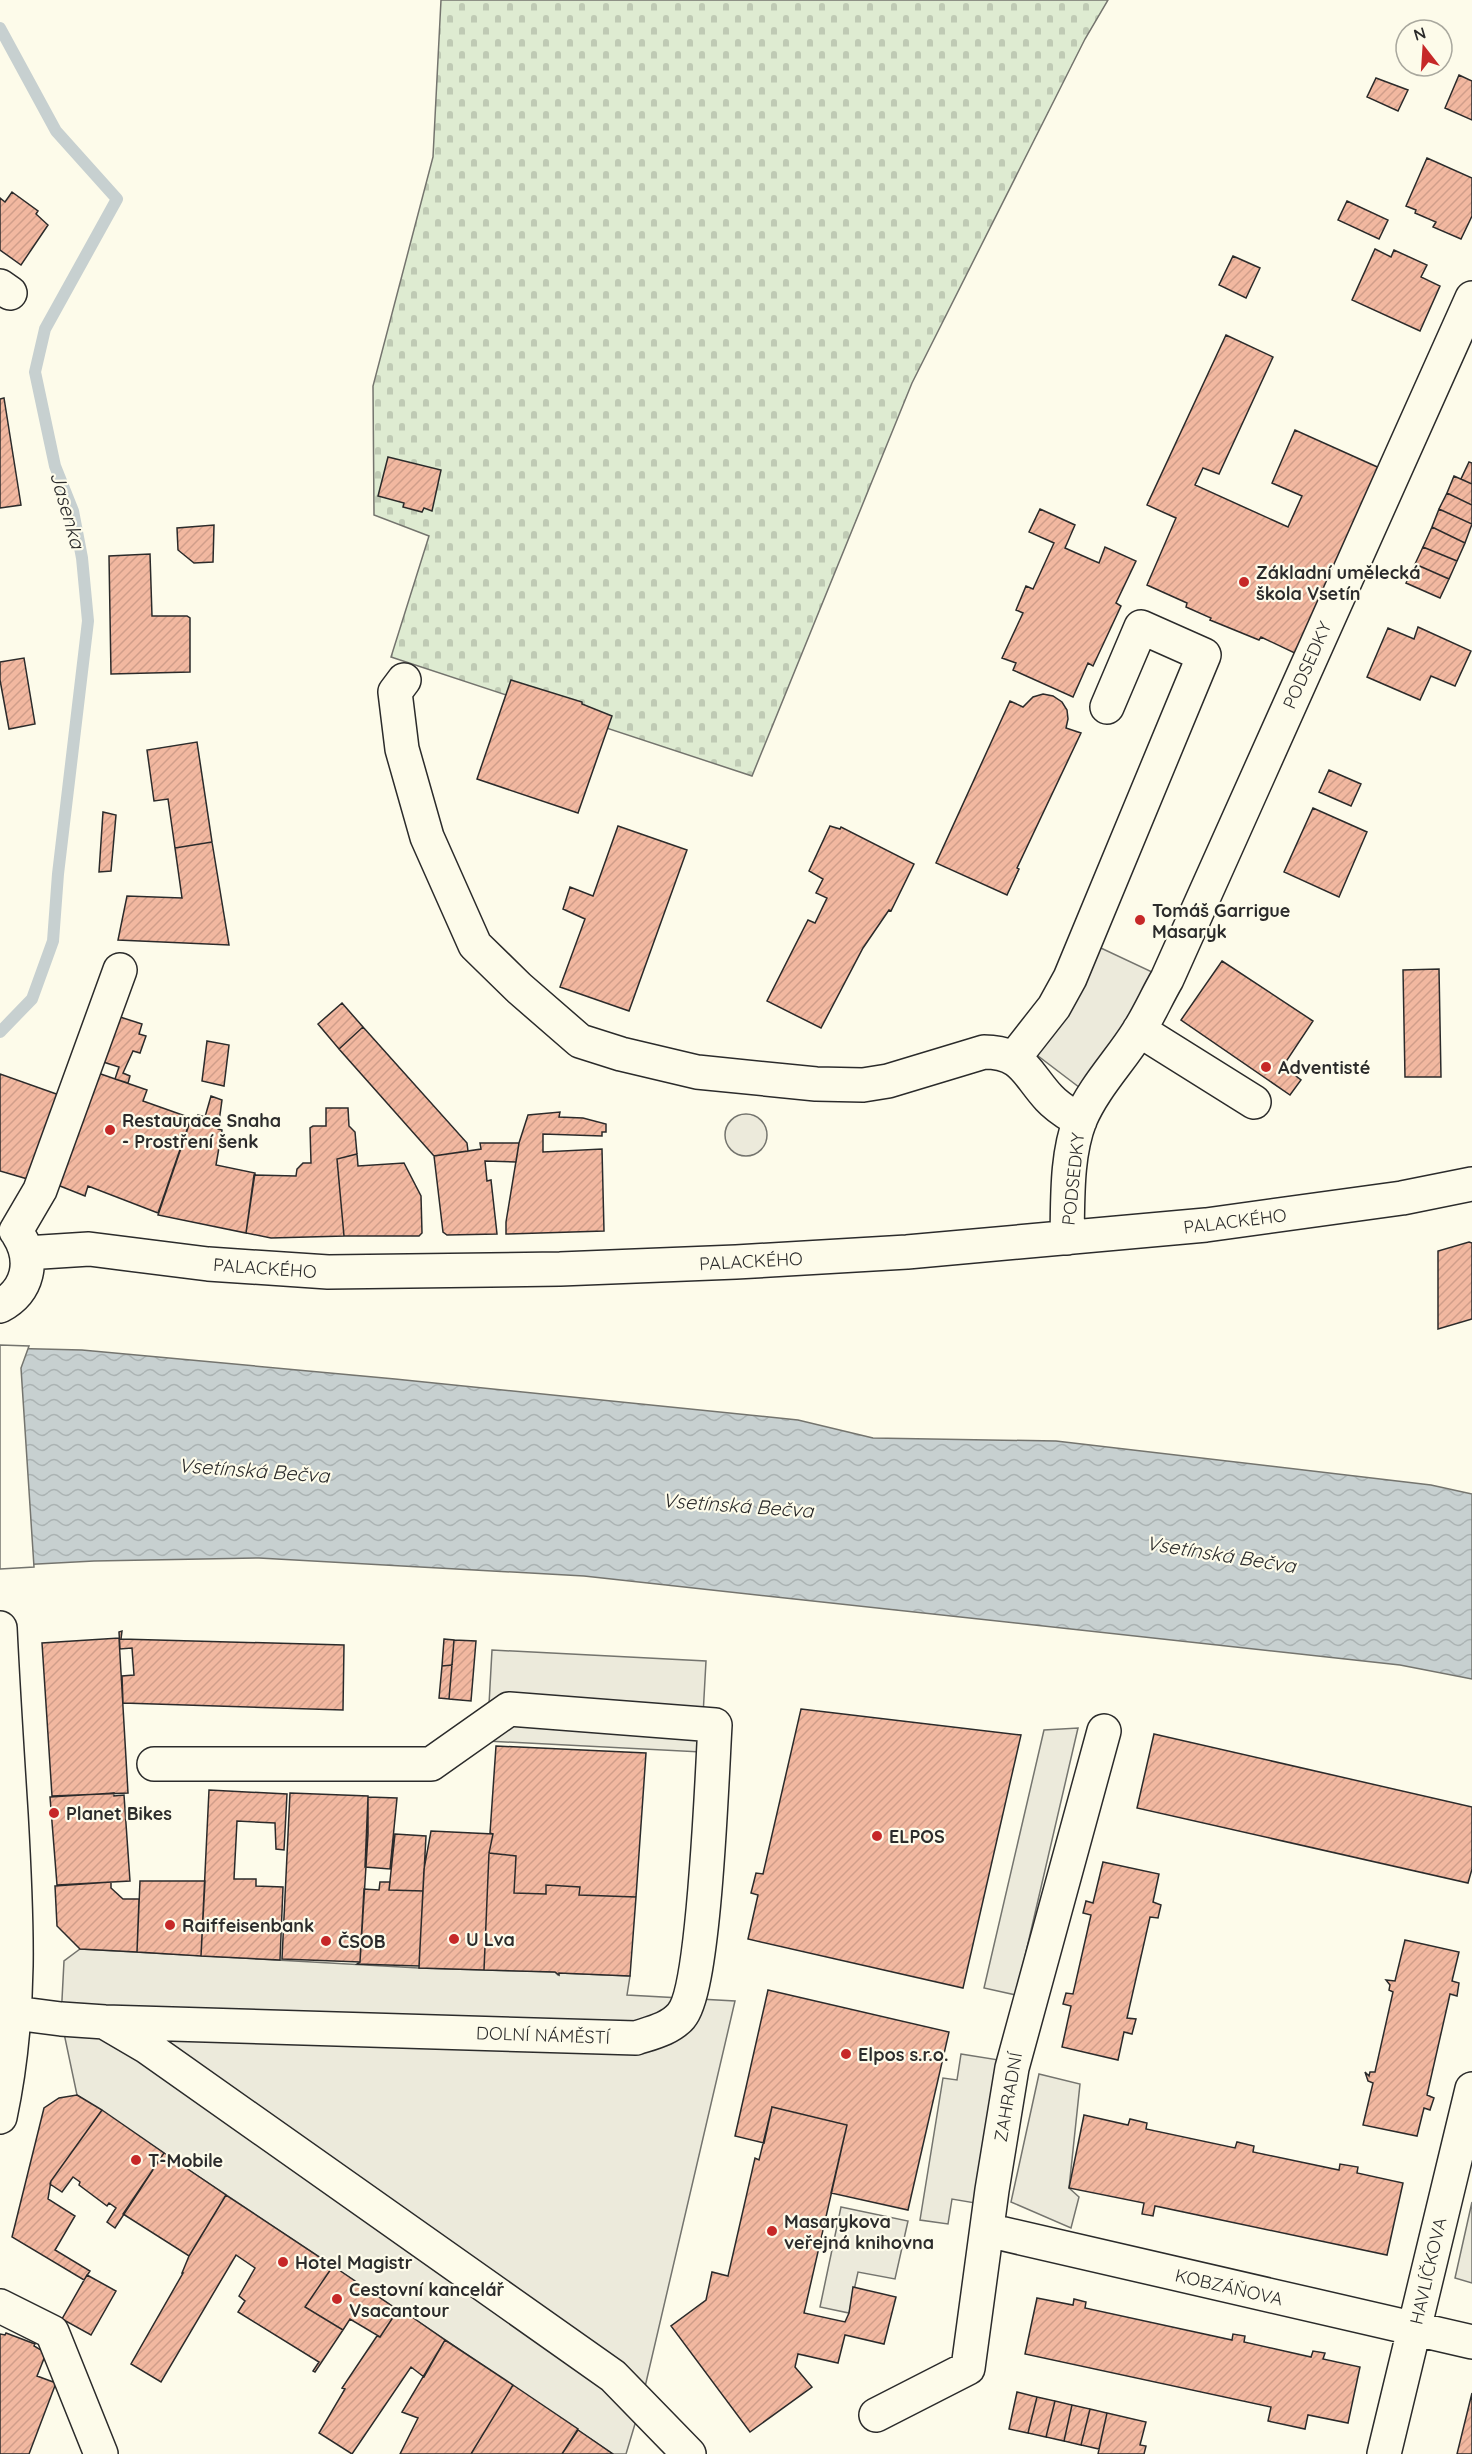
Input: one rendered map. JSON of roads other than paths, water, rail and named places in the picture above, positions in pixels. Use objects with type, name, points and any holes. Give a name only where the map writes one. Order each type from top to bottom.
[{"type":"street","name":"PODSEDKY","points":[[1067,1238],[1068,1190],[1080,1121],[1092,1097],[1139,1030],[1167,979],[1472,298]]},
{"type":"street","points":[[1014,1058],[1054,1007],[1071,978],[1204,655],[1141,627],[1107,708]]},
{"type":"street","points":[[404,680],[395,692],[402,749],[427,837],[475,945],[519,988],[580,1041],[621,1054],[697,1072],[816,1084],[863,1085],[888,1081],[984,1052],[999,1052],[1014,1058],[1025,1066],[1049,1098],[1080,1121]]},
{"type":"street","points":[[0,1306],[13,1297],[22,1286],[28,1270],[14,1233],[40,1190],[120,970]]},
{"type":"street","points":[[1139,1030],[1254,1102]]},
{"type":"street","name":"PALACKÉHO","points":[[14,1233],[89,1249],[179,1261],[328,1272],[447,1271],[736,1262],[1067,1238],[1299,1213],[1402,1198],[1472,1184]]},
{"type":"street","points":[[0,1628],[2,1695],[14,1874],[15,2013],[9,2075],[0,2117]]},
{"type":"street","name":"DOLNÍ NÁMĚSTÍ","points":[[15,2013],[105,2022],[636,2038],[663,2029],[682,2016],[689,1999],[699,1950],[715,1725],[509,1709],[431,1764],[154,1764]]},
{"type":"street","name":"ZAHRADNÍ","points":[[876,2415],[968,2368],[1012,2068],[1104,1731]]},
{"type":"street","name":"DOLNÍ NÁMĚSTÍ","points":[[105,2022],[147,2047],[614,2376],[689,2454]]},
{"type":"street","name":"HAVLÍČKOVA","points":[[1384,2454],[1472,2089]]},
{"type":"street","name":"KOBZÁŇOVA","points":[[987,2230],[1472,2342]]},
{"type":"street","points":[[0,2306],[52,2332],[101,2454]]},
{"type":"water","name":"Vsetínská Bečva","points":[[0,1348],[82,1350],[798,1420],[873,1438],[1056,1441],[1431,1485],[1472,1494],[1472,1679],[1400,1665],[584,1576],[259,1558],[94,1561],[0,1566]]},
{"type":"waterway","name":"Jasenka","points":[[0,28],[56,131],[117,199],[45,329],[35,372],[55,466],[73,511],[82,558],[88,621],[58,874],[53,941],[32,999],[0,1032]]},
{"type":"place","name":"Základní umělecká škola Vsetín","points":[[1244,582]]},
{"type":"place","name":"Tomáš Garrigue Masaryk","points":[[1140,920]]},
{"type":"place","name":"Adventisté","points":[[1266,1067]]},
{"type":"place","name":"Restaurace Snaha - Prostření šenk","points":[[110,1130]]},
{"type":"place","name":"Planet Bikes","points":[[54,1813]]},
{"type":"place","name":"ELPOS","points":[[877,1836]]},
{"type":"place","name":"Raiffeisenbank","points":[[170,1925]]},
{"type":"place","name":"U Lva","points":[[454,1939]]},
{"type":"place","name":"ČSOB","points":[[326,1941]]},
{"type":"place","name":"Elpos s.r.o.","points":[[846,2054]]},
{"type":"place","name":"T-Mobile","points":[[136,2160]]},
{"type":"place","name":"Masarykova veřejná knihovna","points":[[772,2231]]},
{"type":"place","name":"Hotel Magistr","points":[[283,2262]]},
{"type":"place","name":"Cestovní kancelář Vsacantour","points":[[337,2299]]}]
